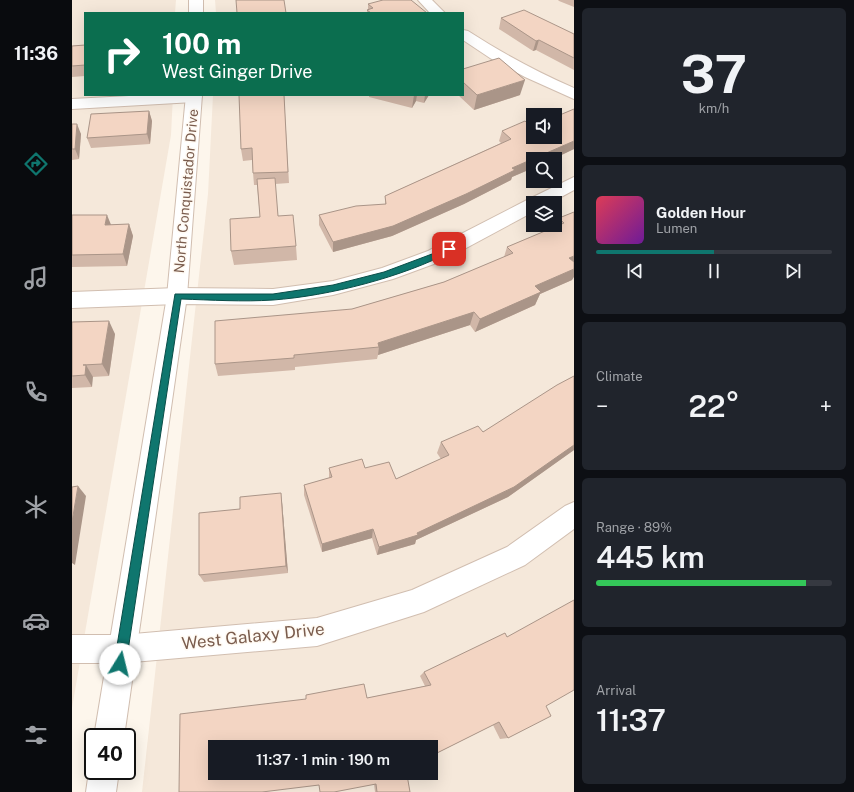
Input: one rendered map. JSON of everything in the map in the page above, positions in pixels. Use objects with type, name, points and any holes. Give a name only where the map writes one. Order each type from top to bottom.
[{"type":"street","points":[[196,0],[196,12]]},
{"type":"street","points":[[426,0],[437,12]]},
{"type":"street","points":[[464,37],[530,74],[574,94]]},
{"type":"street","points":[[72,104],[194,96]]},
{"type":"street","name":"North Conquistador Drive","points":[[110,728],[177,296],[194,96]]},
{"type":"street","points":[[549,196],[574,183]]},
{"type":"street","points":[[72,300],[177,296],[273,297],[333,288],[386,274],[435,256],[526,208]]},
{"type":"street","name":"West Galaxy Drive","points":[[72,649],[122,649],[317,632],[415,603],[516,556],[574,514]]},
{"type":"street","points":[[101,792],[103,780]]},
{"type":"shaded area","points":[[72,0],[176,0],[175,12],[84,12],[84,96],[173,96],[171,135],[72,708]]},
{"type":"shaded area","points":[[215,0],[574,0],[574,792],[142,792],[208,194],[213,96],[464,96],[464,12],[216,12]]},
{"type":"building","points":[[236,0],[284,0],[286,12],[237,12]]},
{"type":"building","points":[[383,0],[411,0],[426,12],[370,12],[367,10],[373,8],[368,4]]},
{"type":"building","points":[[524,10],[574,34],[574,58],[539,40],[536,41],[501,18]]},
{"type":"building","points":[[84,45],[84,65],[72,66],[72,46]]},
{"type":"building","points":[[499,58],[525,80],[477,95],[464,83],[464,69]]},
{"type":"building","points":[[239,96],[284,96],[288,172],[253,173],[252,148],[241,149]]},
{"type":"building","points":[[574,109],[574,141],[549,152],[526,152],[526,162],[512,168],[515,170],[466,194],[393,226],[333,242],[319,215],[356,206],[386,204],[385,196],[511,139],[502,131],[525,121],[526,144],[562,144],[562,114]]},
{"type":"building","points":[[149,111],[147,134],[87,138],[91,114]]},
{"type":"building","points":[[72,124],[77,124],[75,149],[72,149]]},
{"type":"building","points":[[275,178],[278,216],[293,215],[296,246],[231,251],[230,219],[260,217],[257,179]]},
{"type":"building","points":[[574,212],[574,256],[569,258],[574,262],[574,269],[535,286],[541,292],[480,319],[474,312],[378,343],[379,347],[294,355],[294,358],[215,364],[215,321],[352,309],[444,282],[513,253],[507,247],[543,232],[562,232],[562,224],[564,223],[562,221],[562,217]]},
{"type":"building","points":[[72,215],[107,215],[105,225],[129,224],[123,254],[72,255]]},
{"type":"building","points":[[109,321],[102,364],[83,365],[86,365],[85,375],[72,376],[72,322]]},
{"type":"building","points":[[574,376],[574,445],[514,487],[417,533],[418,535],[379,547],[373,529],[322,544],[304,485],[332,477],[329,468],[362,459],[365,468],[389,462],[396,479],[449,455],[441,442],[478,426],[483,432],[557,385]]},
{"type":"building","points":[[78,486],[72,522],[72,487]]},
{"type":"building","points":[[281,493],[286,566],[199,575],[199,513],[240,509],[240,497]]},
{"type":"building","points":[[574,600],[574,690],[546,706],[551,716],[508,738],[499,722],[438,752],[438,740],[208,740],[208,780],[408,780],[410,792],[377,792],[376,784],[334,792],[320,792],[319,785],[262,792],[179,792],[180,714],[306,699],[306,695],[364,684],[367,698],[431,685],[424,672],[505,633],[507,637]]},
{"type":"route","points":[[120,664],[177,296],[273,297],[333,288],[386,274],[435,256],[449,249]]}]
